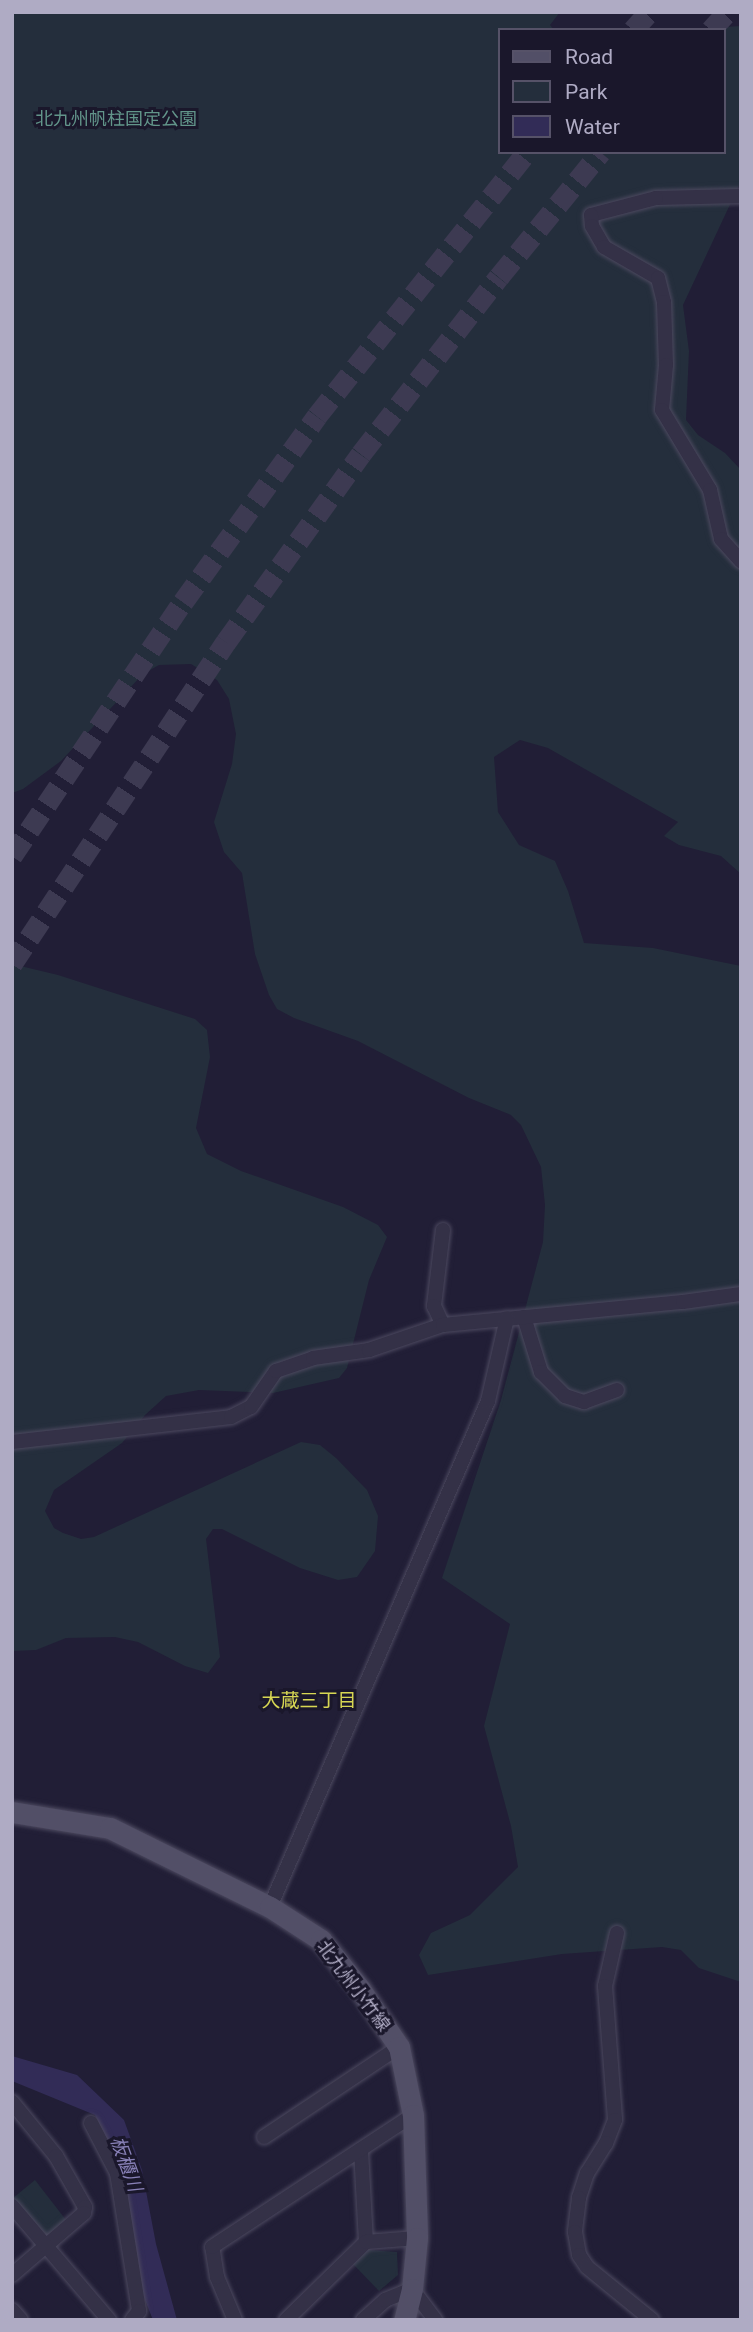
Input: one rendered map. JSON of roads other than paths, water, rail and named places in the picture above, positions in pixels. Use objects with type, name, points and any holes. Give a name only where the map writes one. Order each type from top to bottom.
[{"type":"main road","name":"北九州小竹線","points":[[12,1812],[110,1828],[270,1907],[321,1940],[399,2047],[413,2115],[417,2238],[412,2289],[404,2320]]},
{"type":"street","points":[[741,196],[656,198],[591,215],[604,247],[657,278],[664,302],[666,353],[662,410],[710,490],[721,539],[741,561]]},
{"type":"street","points":[[443,1230],[434,1306],[443,1325]]},
{"type":"street","points":[[12,1442],[231,1417],[251,1407],[276,1371],[313,1359],[369,1350],[443,1325],[741,1294]]},
{"type":"street","points":[[524,1317],[541,1372],[565,1396],[584,1402],[617,1390]]},
{"type":"street","points":[[270,1907],[488,1401],[508,1318]]},
{"type":"street","points":[[617,1933],[605,1986],[615,2120],[606,2143],[587,2173],[579,2198],[575,2232],[579,2255],[587,2267],[652,2320]]},
{"type":"street","points":[[264,2137],[399,2047]]},
{"type":"street","points":[[12,2102],[56,2156],[85,2207],[85,2213],[12,2275]]},
{"type":"street","points":[[234,2320],[217,2277],[212,2247],[413,2115]]},
{"type":"street","points":[[90,2123],[117,2174],[139,2311],[132,2320]]},
{"type":"street","points":[[360,2150],[366,2242]]},
{"type":"street","points":[[12,2206],[109,2320]]},
{"type":"street","points":[[286,2320],[366,2242],[417,2238]]},
{"type":"street","points":[[363,2320],[386,2300],[412,2289],[435,2320]]},
{"type":"street","points":[[12,2310],[21,2320]]},
{"type":"water","name":"板櫃川","points":[[12,2056],[77,2075],[124,2120],[142,2170],[156,2244],[177,2320],[153,2320],[143,2295],[123,2174],[95,2115],[12,2081]]},
{"type":"tunnel","points":[[635,28],[649,12]]},
{"type":"tunnel","points":[[713,28],[727,12]]},
{"type":"tunnel","points":[[12,856],[183,602],[317,416],[525,154]]},
{"type":"tunnel","points":[[12,964],[226,642],[361,454],[599,154]]},
{"type":"district","name":"大蔵三丁目","points":[[309,1701]]},
{"type":"park label","name":"北九州帆柱国定公園","points":[[116,119]]}]
